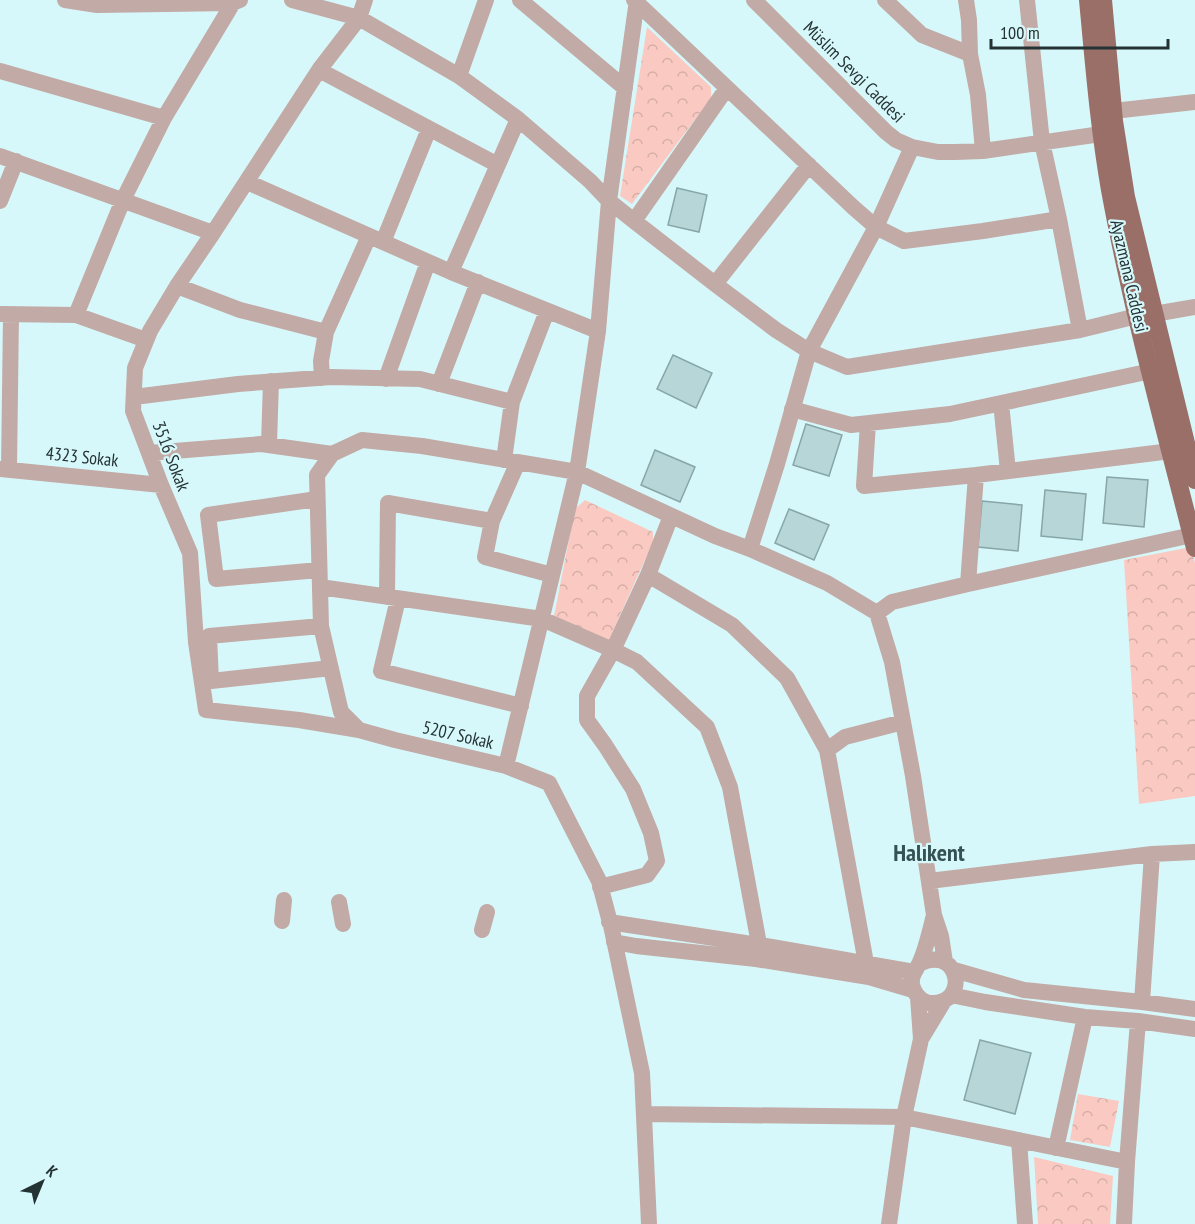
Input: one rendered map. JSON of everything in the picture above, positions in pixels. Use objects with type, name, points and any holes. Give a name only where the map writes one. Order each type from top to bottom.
[{"type":"main road","name":"Ayazmana Caddesi","points":[[1088,0],[1109,132],[1110,191],[1179,448],[1193,542]]},
{"type":"main road","name":"Ayazmana Caddesi","points":[[1103,0],[1106,112]]},
{"type":"main road","name":"Ayazmana Caddesi","points":[[1145,315],[1151,371],[1179,448],[1195,480]]},
{"type":"street","points":[[65,0],[97,5],[237,2]]},
{"type":"street","points":[[292,0],[359,18],[459,76],[518,119],[590,181],[609,201],[715,285],[809,351],[847,367],[1080,330],[1145,315],[1195,307]]},
{"type":"street","name":"3516 Sokak","points":[[206,710],[196,642],[190,553],[133,411],[135,368],[150,331],[177,286],[319,70],[359,18],[365,0]]},
{"type":"street","points":[[459,76],[486,0]]},
{"type":"street","points":[[520,0],[625,88]]},
{"type":"street","name":"Müslim Sevgi Caddesi","points":[[754,0],[886,132],[896,140],[912,147],[938,152],[983,151],[1109,132]]},
{"type":"street","points":[[885,0],[922,35],[970,54]]},
{"type":"street","points":[[966,0],[970,54],[978,95],[983,151]]},
{"type":"street","points":[[1027,0],[1042,142],[1080,330]]},
{"type":"street","points":[[506,766],[577,472],[598,331],[609,201],[636,1]]},
{"type":"street","points":[[636,1],[876,227],[904,241],[1059,219]]},
{"type":"street","points":[[76,315],[123,200],[164,118],[237,2]]},
{"type":"street","points":[[319,70],[498,165]]},
{"type":"street","points":[[0,71],[164,118]]},
{"type":"street","points":[[634,221],[727,88]]},
{"type":"street","points":[[1106,112],[1195,102]]},
{"type":"street","points":[[451,272],[518,119]]},
{"type":"street","points":[[322,378],[321,361],[326,332],[376,238],[429,129]]},
{"type":"street","points":[[750,549],[809,351],[876,227],[912,147]]},
{"type":"street","points":[[0,156],[213,233]]},
{"type":"street","points":[[0,201],[16,161]]},
{"type":"street","points":[[715,285],[809,165]]},
{"type":"street","points":[[247,182],[451,272],[598,331]]},
{"type":"street","points":[[387,379],[428,262]]},
{"type":"street","points":[[439,384],[478,282]]},
{"type":"street","points":[[177,286],[240,310],[326,332]]},
{"type":"street","points":[[547,311],[512,402],[511,461],[492,521],[484,557],[552,575]]},
{"type":"street","points":[[4,469],[6,314],[76,315],[146,340]]},
{"type":"street","points":[[792,409],[851,425],[950,414],[1151,371]]},
{"type":"street","points":[[134,397],[238,384],[322,378],[420,380],[512,402]]},
{"type":"street","points":[[269,444],[271,381]]},
{"type":"street","points":[[1001,403],[1008,471]]},
{"type":"street","points":[[868,423],[864,486],[976,475],[1179,448]]},
{"type":"street","points":[[359,730],[341,712],[321,626],[317,476],[332,454],[362,440],[422,446],[577,472],[715,536],[827,583],[877,613],[892,662],[913,776],[934,915],[950,966],[956,977],[955,987],[921,1040]]},
{"type":"street","points":[[149,453],[269,444],[332,454]]},
{"type":"street","name":"4323 Sokak","points":[[4,469],[161,484]]},
{"type":"street","points":[[968,584],[976,475]]},
{"type":"street","points":[[318,499],[208,515],[216,579],[319,570]]},
{"type":"street","points":[[492,521],[387,503],[392,598],[381,671],[521,706]]},
{"type":"street","points":[[600,887],[647,874],[657,861],[651,833],[633,789],[606,745],[587,720],[586,696],[613,650],[648,575],[671,516]]},
{"type":"street","points":[[877,613],[892,602],[968,584],[1193,542]]},
{"type":"street","points":[[648,575],[732,625],[787,678],[827,750],[866,963]]},
{"type":"street","points":[[320,587],[542,619],[637,662],[707,727],[730,787],[759,944]]},
{"type":"street","points":[[321,626],[209,636],[211,681],[331,668]]},
{"type":"street","name":"5207 Sokak","points":[[206,710],[299,720],[359,730],[506,766],[549,783],[599,881],[614,942]]},
{"type":"street","points":[[827,750],[845,736],[903,722]]},
{"type":"street","points":[[929,881],[1152,854],[1195,852]]},
{"type":"street","points":[[1142,1002],[1152,854]]},
{"type":"street","points":[[282,921],[284,900]]},
{"type":"street","points":[[339,902],[343,924]]},
{"type":"street","points":[[482,930],[487,912]]},
{"type":"street","points":[[889,1224],[904,1117],[921,1040],[916,994],[911,981],[934,915]]},
{"type":"street","points":[[609,922],[759,944],[866,963],[916,968],[927,960],[937,959],[950,966],[1024,990],[1195,1009]]},
{"type":"street","points":[[649,1224],[642,1073],[614,942],[756,959],[869,977],[916,994],[926,1002],[935,1004],[948,998],[1195,1029]]},
{"type":"street","points":[[1056,1148],[1085,1017]]},
{"type":"street","points":[[1124,1224],[1138,1021]]},
{"type":"street","points":[[644,1114],[904,1117],[1127,1162]]},
{"type":"street","points":[[1019,1140],[1025,1224]]},
{"type":"green space","points":[[647,27],[711,87],[711,98],[632,204],[620,196]]},
{"type":"green space","points":[[585,500],[653,532],[653,542],[608,642],[554,616],[575,509]]},
{"type":"green space","points":[[1191,547],[1195,563],[1195,796],[1139,804],[1124,560]]},
{"type":"green space","points":[[1078,1094],[1119,1101],[1110,1147],[1070,1140]]},
{"type":"green space","points":[[1034,1157],[1113,1176],[1110,1224],[1038,1224]]},
{"type":"building","points":[[677,188],[707,195],[699,232],[668,225]]},
{"type":"building","points":[[673,355],[712,373],[696,408],[657,389]]},
{"type":"building","points":[[806,424],[842,435],[829,476],[793,465]]},
{"type":"building","points":[[655,450],[695,467],[680,502],[641,485]]},
{"type":"building","points":[[1107,477],[1148,480],[1144,527],[1103,523]]},
{"type":"building","points":[[1045,490],[1086,494],[1082,540],[1041,536]]},
{"type":"building","points":[[982,501],[1022,505],[1018,551],[978,547]]},
{"type":"building","points":[[789,509],[829,525],[814,560],[775,543]]},
{"type":"building","points":[[980,1040],[1031,1053],[1015,1114],[964,1100]]},
{"type":"district","name":"Halıkent","points":[[929,853]]}]
